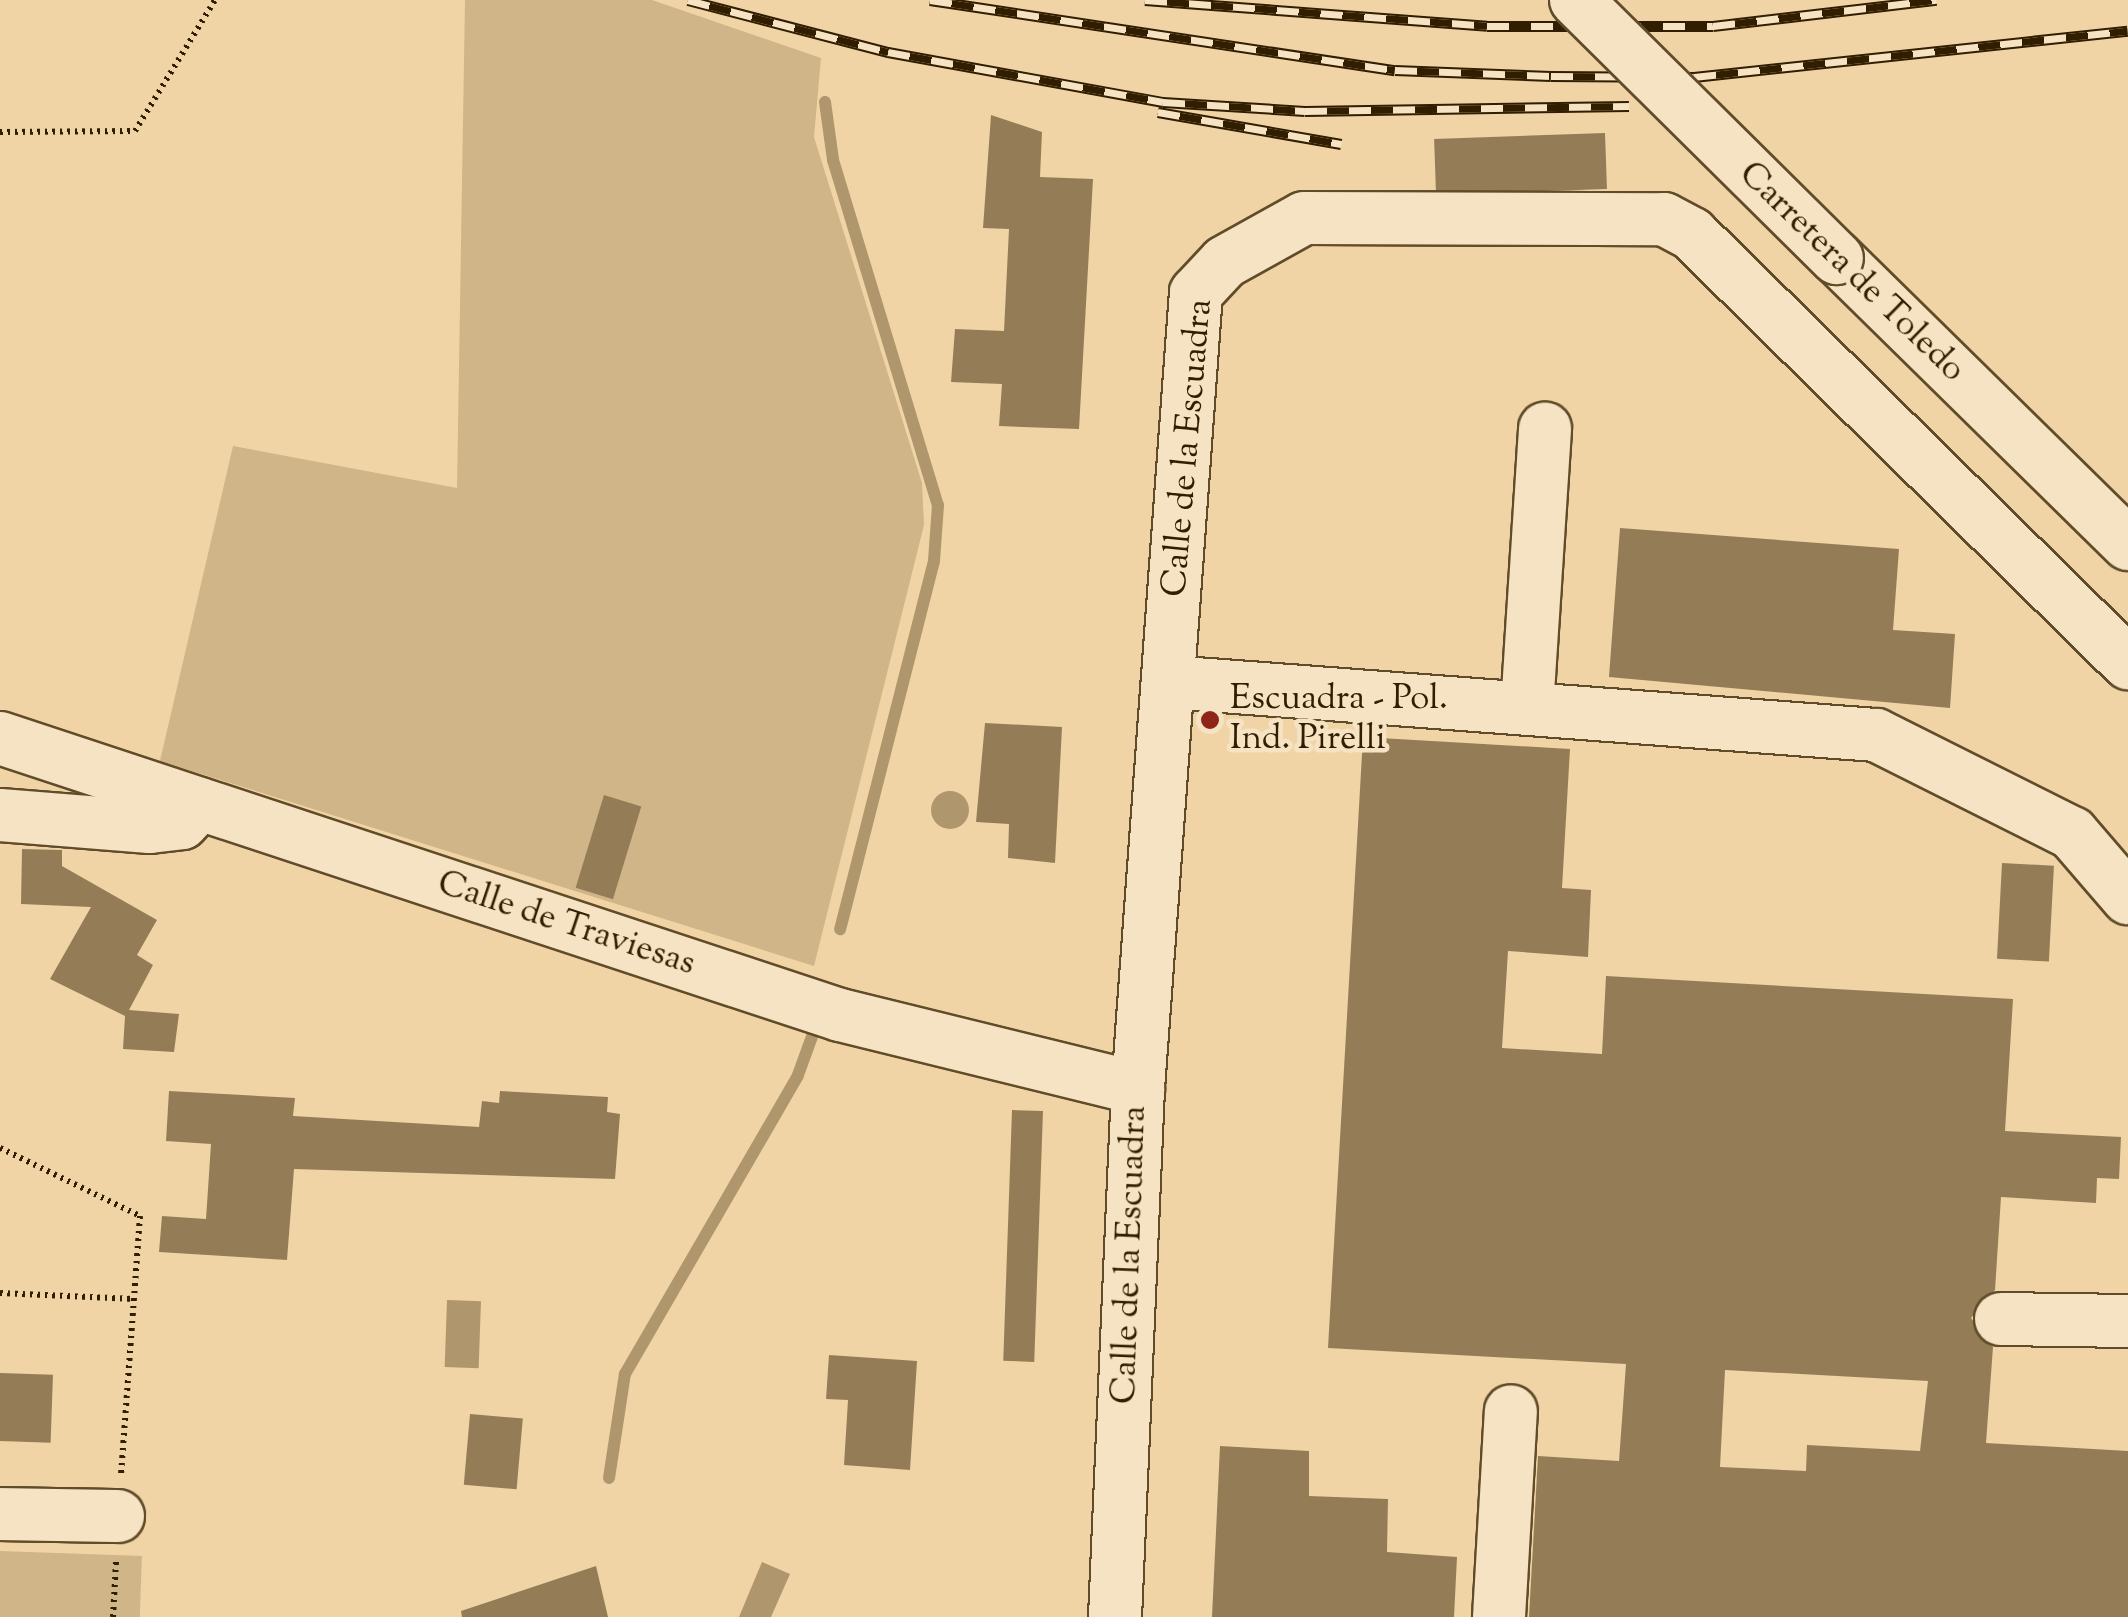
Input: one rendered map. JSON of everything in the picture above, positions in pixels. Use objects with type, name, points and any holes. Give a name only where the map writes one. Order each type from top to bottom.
[{"type":"street","name":"Carretera de Toledo","points":[[1576,0],[2128,544]]},
{"type":"street","name":"Calle de la Escuadra","points":[[1115,1617],[1138,1088],[1196,293],[1256,240],[1304,218],[1664,218],[1692,234],[2128,663]]},
{"type":"street","points":[[1527,708],[1545,429]]},
{"type":"street","points":[[1169,682],[1876,735],[2072,833],[2128,898]]},
{"type":"street","name":"Calle de Traviesas","points":[[0,738],[840,1015],[1138,1088]]},
{"type":"street","points":[[0,815],[150,827],[182,822],[200,804]]},
{"type":"street","points":[[2001,1318],[2128,1321]]},
{"type":"street","points":[[1498,1617],[1511,1411]]},
{"type":"street","points":[[0,1514],[118,1516]]},
{"type":"path","points":[[0,132],[136,131],[214,0]]},
{"type":"path","points":[[0,1148],[140,1216],[113,1617]]},
{"type":"path","points":[[0,1292],[134,1298]]},
{"type":"shaded area","points":[[465,0],[652,0],[821,58],[814,137],[922,483],[924,525],[814,966],[160,761],[233,446],[457,488]]},
{"type":"shaded area","points":[[950,791],[964,796],[969,810],[964,824],[950,829],[936,824],[931,810],[936,796]]},
{"type":"shaded area","points":[[447,1300],[481,1301],[479,1368],[445,1367]]},
{"type":"shaded area","points":[[0,1551],[142,1556],[140,1617],[0,1617]]},
{"type":"shaded area","points":[[762,1562],[790,1574],[771,1617],[739,1617]]},
{"type":"building","points":[[991,115],[1042,132],[1040,177],[1093,179],[1079,429],[999,426],[1002,384],[951,382],[955,329],[1004,331],[1009,229],[983,228]]},
{"type":"building","points":[[1605,133],[1607,189],[1436,195],[1434,139]]},
{"type":"building","points":[[1620,528],[1899,549],[1893,630],[1955,634],[1950,708],[1609,677]]},
{"type":"building","points":[[985,723],[1062,727],[1055,863],[1008,858],[1009,824],[976,822]]},
{"type":"building","points":[[1363,737],[1570,749],[1562,888],[1591,890],[1588,957],[1508,951],[1502,1048],[1602,1054],[1606,976],[2013,999],[2005,1131],[2121,1137],[2119,1179],[2097,1178],[2096,1203],[2001,1197],[1995,1290],[1971,1318],[1993,1347],[1986,1443],[2128,1451],[2128,1617],[1529,1617],[1538,1456],[1619,1461],[1626,1364],[1328,1348]],"holes":[[[1725,1370],[1928,1381],[1920,1451],[1807,1445],[1806,1471],[1720,1467]]]},
{"type":"building","points":[[604,795],[641,806],[613,899],[576,888]]},
{"type":"building","points":[[22,849],[62,850],[62,866],[157,920],[137,955],[153,965],[129,1010],[179,1014],[174,1052],[123,1049],[125,1016],[50,979],[91,907],[21,904]]},
{"type":"building","points":[[2002,863],[2054,866],[2049,962],[1997,959]]},
{"type":"building","points":[[169,1091],[295,1098],[293,1116],[479,1127],[482,1101],[499,1103],[500,1091],[608,1097],[607,1112],[620,1114],[615,1179],[294,1169],[287,1260],[159,1252],[162,1216],[206,1219],[211,1144],[166,1141]]},
{"type":"building","points":[[1012,1110],[1043,1111],[1034,1362],[1003,1361]]},
{"type":"building","points":[[829,1355],[917,1361],[910,1470],[844,1465],[848,1400],[826,1399]]},
{"type":"building","points":[[0,1373],[53,1375],[51,1443],[0,1441]]},
{"type":"building","points":[[470,1414],[523,1419],[517,1489],[464,1485]]},
{"type":"building","points":[[1220,1446],[1309,1451],[1309,1496],[1388,1499],[1387,1552],[1457,1557],[1454,1617],[1212,1617]]},
{"type":"building","points":[[596,1566],[608,1617],[462,1617],[461,1611]]},
{"type":"waterway","points":[[825,102],[833,160],[938,505],[934,561],[840,929]]},
{"type":"waterway","points":[[609,1478],[625,1374],[798,1075],[814,1031]]},
{"type":"railway","points":[[688,0],[888,52],[1163,102],[1305,111],[1629,106]]},
{"type":"railway","points":[[930,0],[1395,70],[1551,76],[1694,77],[2128,31]]},
{"type":"railway","points":[[1145,0],[1487,26],[1713,26],[1936,0]]},
{"type":"railway","points":[[1158,112],[1341,144]]},
{"type":"place","name":"Escuadra - Pol. Ind. Pirelli","points":[[1210,720]]}]
